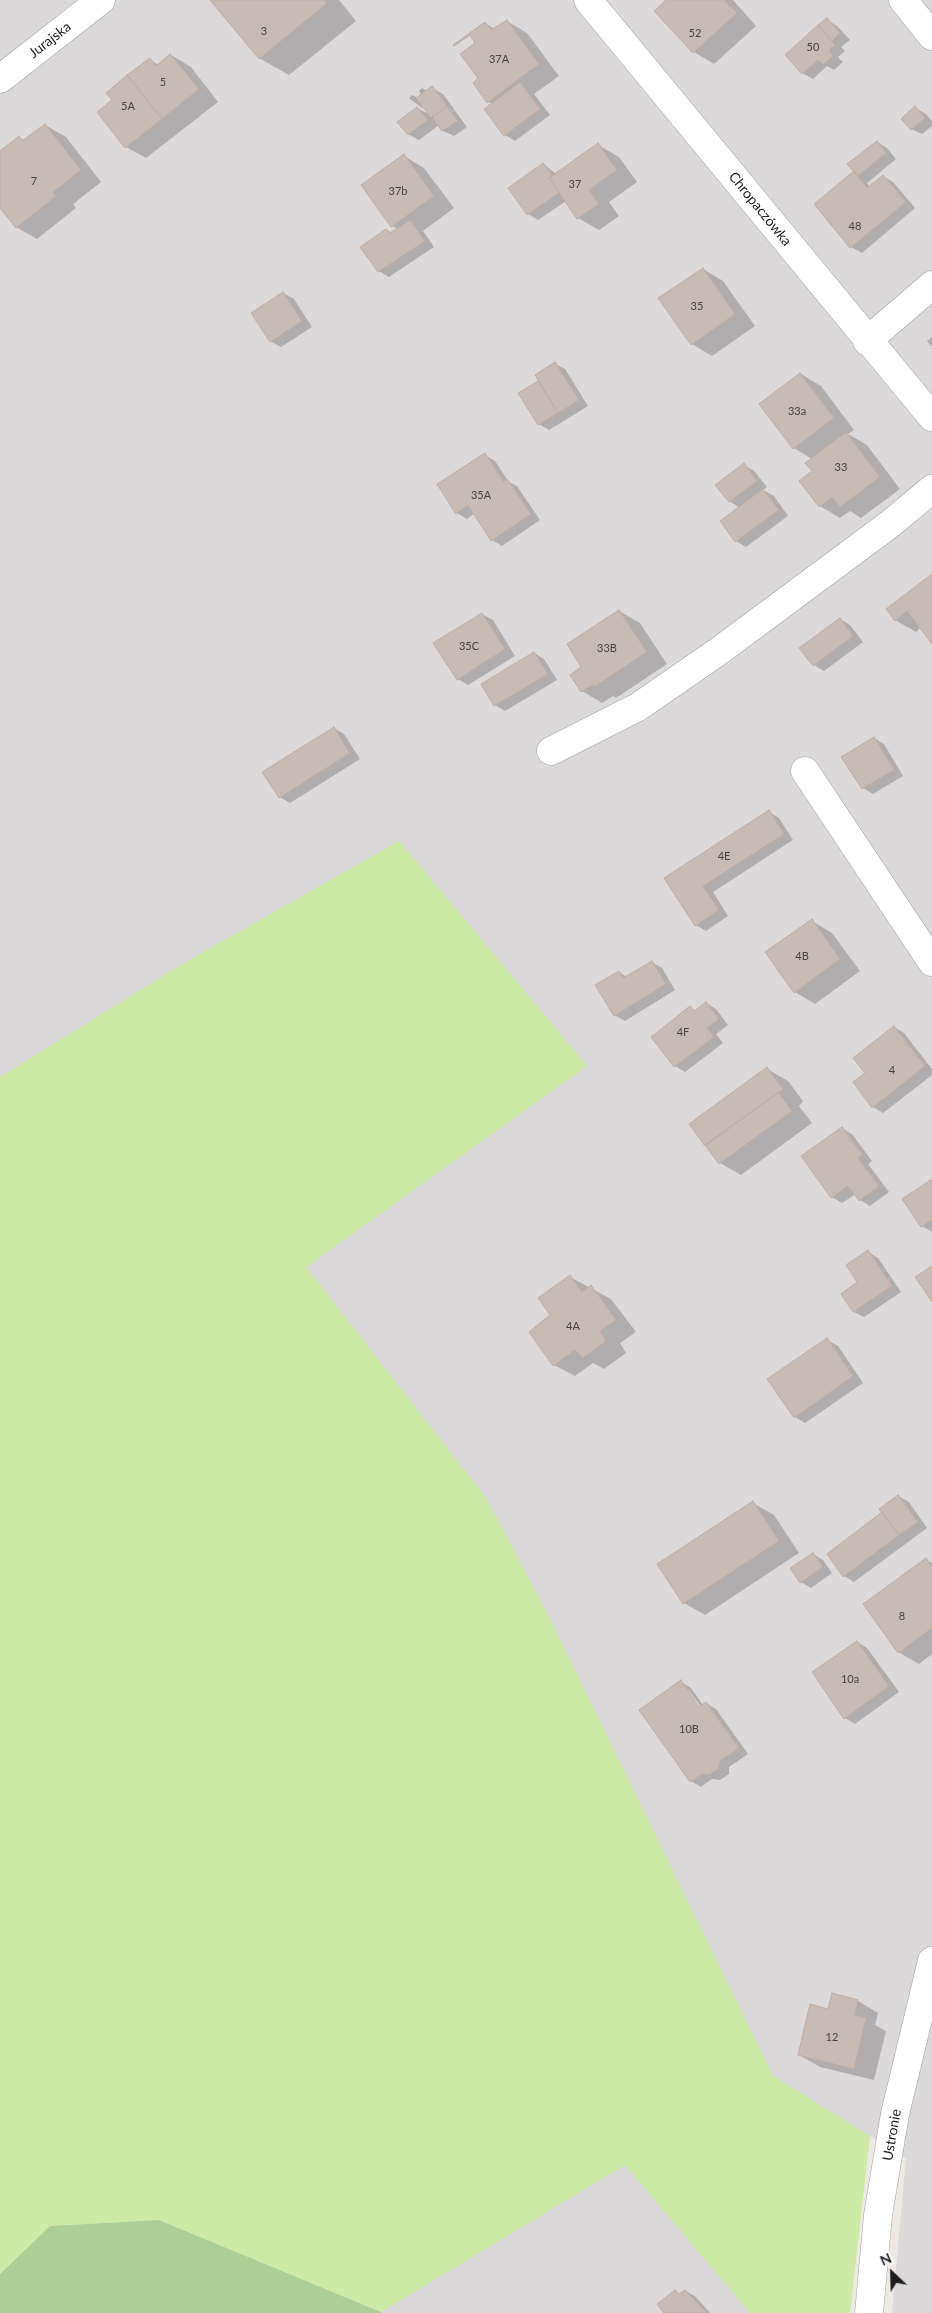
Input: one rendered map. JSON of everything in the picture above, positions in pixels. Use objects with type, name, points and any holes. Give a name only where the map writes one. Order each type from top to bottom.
[{"type":"street","name":"Jurajska","points":[[0,79],[101,0]]},
{"type":"street","name":"Chropaczówka","points":[[588,0],[867,341],[932,417]]},
{"type":"street","points":[[903,0],[932,36]]},
{"type":"street","points":[[867,341],[932,285]]},
{"type":"street","points":[[551,751],[638,707],[719,651],[890,524],[932,489]]},
{"type":"street","points":[[805,771],[932,962]]},
{"type":"street","name":"Ustronie","points":[[869,2313],[878,2215],[895,2114],[932,1961]]},
{"type":"shaded area","points":[[0,0],[932,0],[932,2313],[892,2313],[906,2158],[773,2076],[548,1615],[486,1498],[306,1267],[587,1066],[184,963],[0,1077]]},
{"type":"shaded area","points":[[625,2165],[750,2313],[381,2312]]},
{"type":"green space","points":[[399,841],[587,1066],[306,1267],[486,1498],[548,1615],[773,2076],[870,2136],[850,2313],[750,2313],[625,2165],[381,2312],[159,2220],[50,2226],[0,2274],[0,1077],[184,963]]},
{"type":"green space","points":[[159,2220],[382,2313],[0,2313],[0,2274],[50,2226]]},
{"type":"building","points":[[210,0],[324,0],[327,3],[259,59]]},
{"type":"building","points":[[666,0],[724,0],[737,13],[693,53],[654,11]]},
{"type":"building","points":[[827,18],[840,33],[832,41],[818,25]]},
{"type":"building","points":[[507,20],[539,64],[487,103],[473,83],[478,78],[460,54],[475,43],[470,35],[453,45],[485,22],[491,30]]},
{"type":"building","points":[[818,25],[835,45],[829,50],[833,56],[823,65],[818,60],[802,74],[785,55]]},
{"type":"building","points":[[170,54],[199,89],[162,119],[127,75],[150,58],[156,66]]},
{"type":"building","points":[[127,75],[162,119],[125,148],[97,112],[112,100],[106,93]]},
{"type":"building","points":[[520,82],[540,109],[504,136],[484,109]]},
{"type":"building","points":[[432,86],[447,106],[431,118],[416,98]]},
{"type":"building","points":[[447,106],[458,121],[442,131],[432,117]]},
{"type":"building","points":[[915,106],[925,118],[911,130],[901,119]]},
{"type":"building","points":[[417,107],[428,120],[408,135],[397,122]]},
{"type":"building","points":[[45,124],[81,170],[53,192],[56,196],[16,228],[0,208],[0,151],[19,136],[22,141]]},
{"type":"building","points":[[877,141],[886,153],[858,176],[847,164]]},
{"type":"building","points":[[598,143],[617,170],[589,190],[599,204],[577,219],[549,178]]},
{"type":"building","points":[[404,154],[434,196],[391,227],[361,185]]},
{"type":"building","points":[[543,163],[552,175],[549,178],[559,193],[527,215],[508,188]]},
{"type":"building","points":[[854,171],[867,188],[883,175],[906,202],[850,248],[814,204]]},
{"type":"building","points":[[410,220],[425,241],[378,272],[360,247],[386,229],[390,233]]},
{"type":"building","points":[[703,268],[735,314],[691,345],[658,298]]},
{"type":"building","points":[[283,292],[302,321],[270,342],[251,313]]},
{"type":"building","points":[[555,362],[579,400],[558,413],[535,375]]},
{"type":"building","points":[[800,373],[834,418],[793,449],[759,404]]},
{"type":"building","points":[[538,381],[558,413],[538,425],[518,393]]},
{"type":"building","points":[[846,432],[880,477],[840,507],[832,497],[819,507],[799,481],[812,471],[805,463]]},
{"type":"building","points":[[485,453],[504,482],[507,479],[531,514],[491,541],[468,505],[456,514],[437,484]]},
{"type":"building","points":[[744,463],[757,481],[729,502],[715,485]]},
{"type":"building","points":[[763,489],[779,510],[735,542],[720,521]]},
{"type":"building","points":[[932,574],[932,644],[907,611],[895,621],[886,609]]},
{"type":"building","points":[[619,610],[647,652],[594,687],[593,685],[581,692],[570,675],[581,667],[567,644]]},
{"type":"building","points":[[482,613],[505,649],[457,680],[433,643]]},
{"type":"building","points":[[840,618],[853,636],[813,666],[799,648]]},
{"type":"building","points":[[534,652],[548,674],[494,706],[481,684]]},
{"type":"building","points":[[334,727],[350,753],[279,798],[262,772]]},
{"type":"building","points":[[874,737],[894,770],[862,789],[841,757]]},
{"type":"building","points":[[769,810],[784,834],[703,886],[719,910],[695,926],[664,878]]},
{"type":"building","points":[[812,919],[840,959],[794,993],[765,952]]},
{"type":"building","points":[[652,961],[666,984],[614,1016],[595,985],[619,971],[623,978]]},
{"type":"building","points":[[706,1002],[719,1019],[707,1028],[714,1037],[674,1067],[651,1037],[690,1006],[694,1011]]},
{"type":"building","points":[[894,1026],[925,1066],[872,1108],[853,1082],[865,1073],[853,1058]]},
{"type":"building","points":[[767,1067],[783,1089],[705,1146],[689,1124]]},
{"type":"building","points":[[783,1089],[779,1093],[792,1111],[719,1164],[705,1145]]},
{"type":"building","points":[[842,1127],[862,1154],[858,1158],[879,1186],[859,1201],[848,1186],[831,1198],[801,1156]]},
{"type":"building","points":[[932,1179],[932,1220],[921,1227],[902,1199]]},
{"type":"building","points":[[868,1250],[892,1286],[853,1312],[841,1294],[857,1282],[846,1265]]},
{"type":"building","points":[[932,1266],[932,1302],[915,1277]]},
{"type":"building","points":[[570,1275],[582,1292],[591,1285],[616,1320],[600,1331],[606,1341],[583,1358],[575,1350],[553,1366],[529,1332],[550,1315],[538,1298]]},
{"type":"building","points":[[827,1338],[853,1376],[794,1418],[767,1379]]},
{"type":"building","points":[[898,1495],[918,1522],[899,1535],[879,1509]]},
{"type":"building","points":[[753,1501],[779,1541],[683,1604],[657,1564]]},
{"type":"building","points":[[882,1512],[899,1535],[843,1577],[827,1554]]},
{"type":"building","points":[[813,1553],[823,1567],[800,1583],[790,1568]]},
{"type":"building","points":[[926,1558],[932,1567],[932,1628],[898,1653],[863,1604]]},
{"type":"building","points":[[857,1641],[889,1686],[844,1719],[812,1672]]},
{"type":"building","points":[[681,1680],[699,1707],[706,1702],[739,1748],[720,1761],[719,1768],[709,1775],[702,1774],[690,1782],[639,1710]]},
{"type":"building","points":[[832,1993],[858,2000],[855,2015],[866,2018],[854,2069],[798,2055],[810,2004],[828,2009]]},
{"type":"building","points":[[675,2290],[679,2294],[685,2290],[707,2313],[664,2313],[657,2304]]}]
